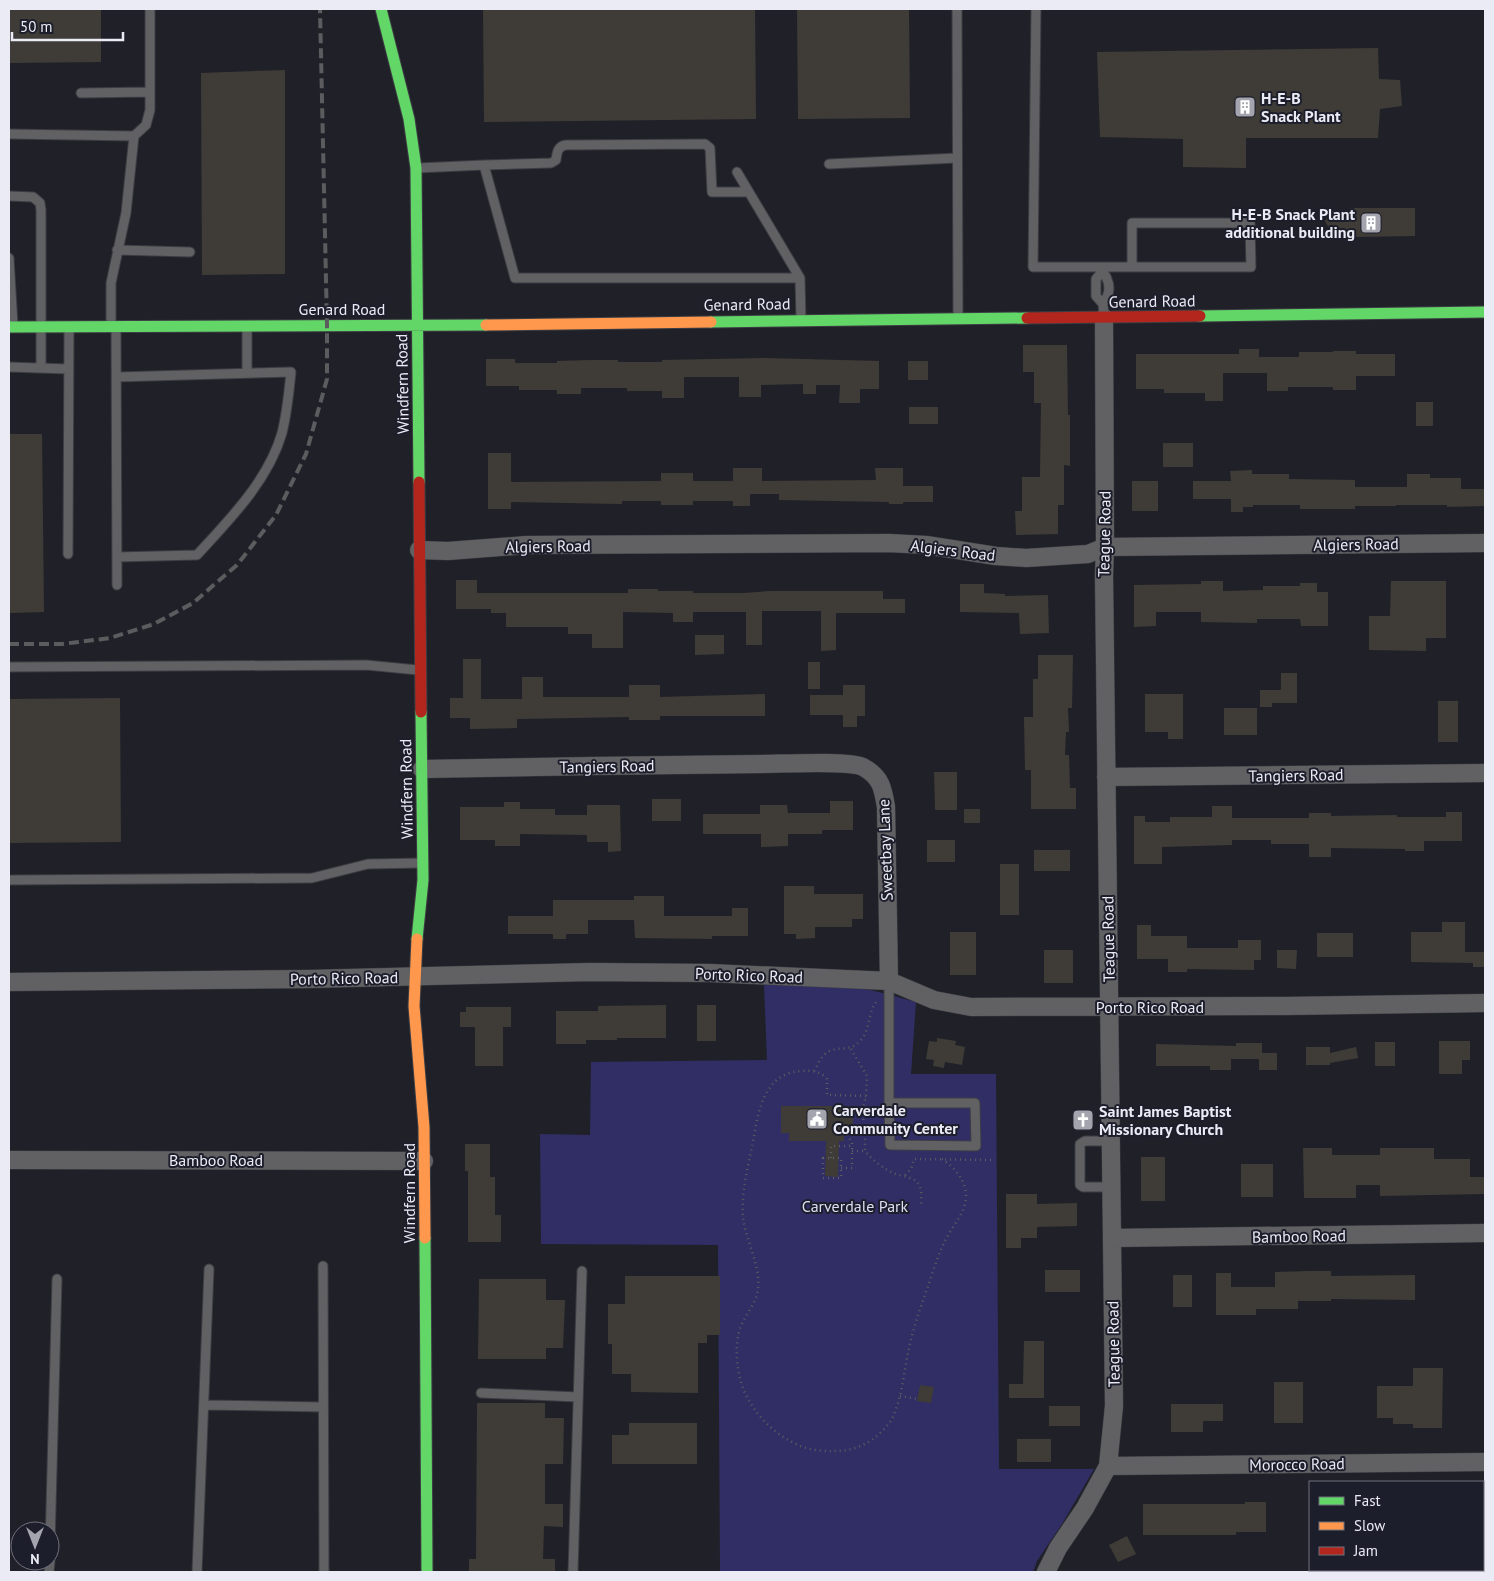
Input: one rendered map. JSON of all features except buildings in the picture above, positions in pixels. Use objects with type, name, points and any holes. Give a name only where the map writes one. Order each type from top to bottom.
[{"type":"street","name":"Windfern Road","points":[[381,9],[409,119],[416,168],[423,880],[414,976],[415,1024],[426,1138],[424,1161],[427,1572]]},
{"type":"street","name":"Genard Road","points":[[11,327],[417,326],[958,319],[1104,311],[1485,312]]},
{"type":"street","name":"Teague Road","points":[[1046,1572],[1058,1548],[1085,1508],[1108,1466],[1114,1406],[1104,574],[1104,311]]},
{"type":"street","name":"Algiers Road","points":[[419,550],[448,551],[527,546],[889,543],[926,544],[996,556],[1026,558],[1088,554],[1105,547],[1485,543]]},
{"type":"street","name":"Tangiers Road","points":[[422,769],[793,764]]},
{"type":"street","name":"Sweetbay Lane","points":[[793,764],[845,764],[861,766],[878,778],[883,790],[886,807],[889,982]]},
{"type":"street","name":"Tangiers Road","points":[[1106,777],[1485,773]]},
{"type":"street","name":"Porto Rico Road","points":[[9,982],[309,979],[590,972],[700,973],[808,976],[889,982],[934,1000],[971,1007],[1485,1003]]},
{"type":"street","name":"Bamboo Road","points":[[9,1160],[424,1161]]},
{"type":"street","name":"Bamboo Road","points":[[1112,1238],[1485,1233]]},
{"type":"street","name":"Morocco Road","points":[[1108,1466],[1485,1462]]},
{"type":"lane","points":[[117,585],[117,377],[111,284],[126,213],[134,136],[146,124],[150,110],[150,9]]},
{"type":"lane","points":[[956,9],[958,319]]},
{"type":"lane","points":[[1036,9],[1033,268],[1102,270],[1251,267],[1250,223],[1132,223],[1132,268]]},
{"type":"lane","points":[[81,92],[150,92]]},
{"type":"lane","points":[[9,134],[134,136]]},
{"type":"lane","points":[[416,168],[550,163],[556,160],[558,149],[566,145],[705,144],[710,148],[712,192],[749,192]]},
{"type":"lane","points":[[828,164],[957,158]]},
{"type":"lane","points":[[484,165],[515,278],[800,278]]},
{"type":"lane","points":[[737,172],[800,278],[801,320]]},
{"type":"lane","points":[[9,196],[33,197],[40,203],[41,367]]},
{"type":"lane","points":[[117,250],[190,252]]},
{"type":"lane","points":[[9,258],[11,327]]},
{"type":"lane","points":[[1102,270],[1096,279],[1096,296],[1104,311]]},
{"type":"lane","points":[[68,554],[69,326]]},
{"type":"lane","points":[[247,326],[248,373]]},
{"type":"lane","points":[[9,367],[69,369]]},
{"type":"lane","points":[[117,377],[291,372],[282,434],[263,475],[235,514],[198,555],[117,557]]},
{"type":"lane","points":[[9,667],[366,665],[420,671]]},
{"type":"lane","points":[[9,880],[312,878],[368,864],[422,863]]},
{"type":"lane","points":[[889,982],[889,1102],[890,1145],[976,1146],[975,1102],[889,1102]]},
{"type":"lane","points":[[1111,1141],[1085,1141],[1080,1144],[1080,1185],[1083,1187],[1111,1187]]},
{"type":"lane","points":[[322,1266],[324,1572]]},
{"type":"lane","points":[[197,1572],[209,1269]]},
{"type":"lane","points":[[572,1572],[582,1271]]},
{"type":"lane","points":[[51,1521],[57,1279]]},
{"type":"lane","points":[[481,1393],[578,1396]]},
{"type":"lane","points":[[204,1405],[323,1407]]},
{"type":"path","points":[[814,1071],[822,1057],[828,1052],[851,1049],[865,1035],[871,1018],[872,1008],[876,1001]]},
{"type":"path","points":[[851,1049],[867,1076],[866,1096],[862,1112],[865,1129],[865,1151],[887,1169],[915,1181],[920,1187],[921,1207]]},
{"type":"path","points":[[866,1096],[827,1095],[828,1083],[826,1076],[814,1071],[799,1070],[790,1072],[778,1079],[765,1094],[756,1120],[742,1207],[747,1241],[758,1275],[758,1288],[755,1302],[738,1333],[737,1365],[739,1378],[746,1396],[767,1424],[789,1440],[818,1450],[849,1450],[867,1444],[888,1425],[894,1414],[900,1396],[908,1351],[916,1321],[943,1244],[958,1220],[964,1206],[965,1190],[959,1174],[942,1159]]},
{"type":"path","points":[[854,1112],[862,1112]]},
{"type":"path","points":[[854,1129],[865,1129]]},
{"type":"path","points":[[841,1168],[852,1168],[852,1142],[845,1133]]},
{"type":"path","points":[[831,1158],[831,1146],[852,1146]]},
{"type":"path","points":[[852,1151],[865,1151]]},
{"type":"path","points":[[822,1158],[831,1158],[841,1158],[841,1178],[822,1178],[822,1158]]},
{"type":"path","points":[[905,1176],[911,1169],[914,1159],[992,1160]]},
{"type":"path","points":[[900,1396],[918,1399]]},
{"type":"green space","name":"Carverdale Park","points":[[765,981],[867,989],[916,1002],[911,1074],[996,1074],[999,1469],[1094,1469],[1062,1524],[1037,1561],[1033,1572],[720,1572],[718,1245],[541,1244],[540,1134],[590,1135],[591,1062],[767,1060],[764,985]]},
{"type":"railway","points":[[9,644],[62,644],[110,638],[154,624],[193,603],[237,565],[276,515],[306,454],[327,379],[320,9]]},
{"type":"traffic: fast","points":[[381,9],[409,119],[416,168],[419,482]]},
{"type":"traffic: fast","points":[[1200,316],[1485,312]]},
{"type":"traffic: fast","points":[[711,322],[1027,318]]},
{"type":"traffic: fast","points":[[9,327],[486,325]]},
{"type":"traffic: fast","points":[[417,939],[423,880],[421,712]]},
{"type":"traffic: fast","points":[[425,1238],[427,1572]]},
{"type":"traffic: slow","points":[[486,325],[711,322]]},
{"type":"traffic: slow","points":[[417,939],[414,1006],[424,1127],[425,1238]]},
{"type":"traffic: jam","points":[[1027,318],[1200,316]]},
{"type":"traffic: jam","points":[[419,482],[421,712]]},
{"type":"place","name":"H-E-B Snack Plant","points":[[1245,107]]},
{"type":"place","name":"H-E-B Snack Plant additional building","points":[[1371,223]]},
{"type":"place","name":"Carverdale Community Center","points":[[817,1119]]},
{"type":"place","name":"Saint James Baptist Missionary Church","points":[[1083,1120]]}]
